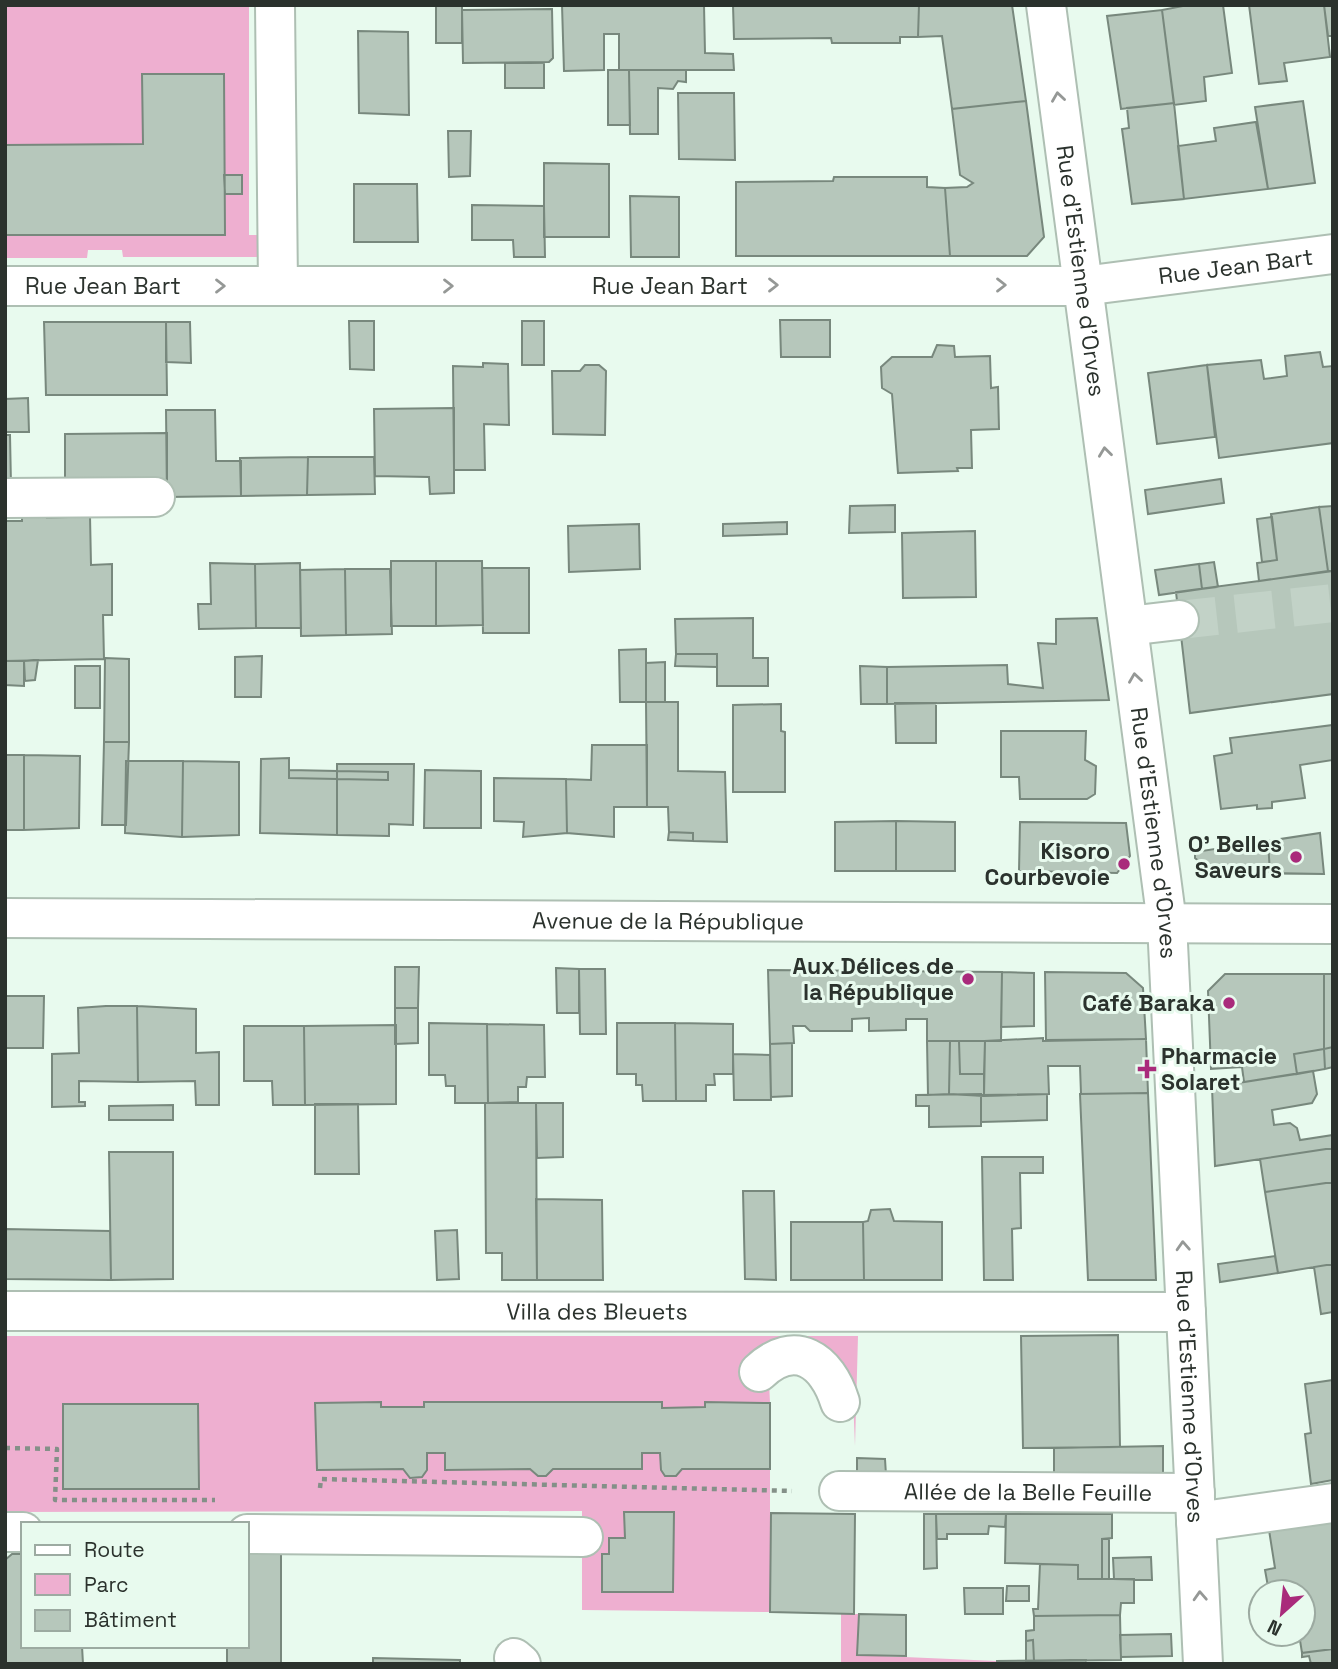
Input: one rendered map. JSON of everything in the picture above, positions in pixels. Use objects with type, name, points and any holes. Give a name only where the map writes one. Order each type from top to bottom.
[{"type":"street","points":[[275,5],[278,286]]},
{"type":"street","name":"Rue d'Estienne d'Orves","points":[[1046,5],[1167,923],[1203,1664]]},
{"type":"street","name":"Rue Jean Bart","points":[[5,286],[1083,286],[1333,254]]},
{"type":"street","points":[[5,498],[155,497]]},
{"type":"street","points":[[1128,626],[1179,620]]},
{"type":"street","name":"Avenue de la République","points":[[5,918],[1333,924]]},
{"type":"street","name":"Villa des Bleuets","points":[[5,1311],[1186,1312]]},
{"type":"street","points":[[758,1372],[783,1356],[801,1356],[820,1364],[833,1379],[840,1402]]},
{"type":"street","name":"Allée de la Belle Feuille","points":[[849,1492],[1195,1508],[1333,1503]]},
{"type":"street","points":[[248,1534],[583,1537]]},
{"type":"green space","points":[[5,5],[249,5],[249,235],[261,235],[260,257],[123,257],[122,250],[88,250],[87,258],[5,258]]},
{"type":"green space","points":[[5,1336],[858,1336],[855,1446],[853,1398],[770,1343],[748,1354],[741,1362],[769,1382],[770,1403],[706,1402],[705,1407],[662,1408],[662,1402],[424,1402],[424,1407],[381,1407],[381,1403],[317,1470],[403,1469],[410,1478],[427,1453],[445,1453],[445,1470],[530,1469],[538,1476],[546,1476],[553,1469],[641,1469],[642,1453],[660,1453],[661,1470],[665,1476],[676,1476],[682,1469],[770,1469],[770,1612],[582,1610],[582,1511],[5,1512]],"holes":[[[625,1512],[673,1512],[673,1592],[602,1592],[602,1554],[609,1554],[609,1539],[625,1538]]]},
{"type":"green space","points":[[841,1614],[859,1614],[858,1655],[997,1661],[997,1664],[841,1664]]},
{"type":"building","points":[[436,5],[462,5],[462,43],[436,43]]},
{"type":"building","points":[[562,5],[704,5],[705,53],[733,54],[734,70],[619,70],[619,34],[604,34],[604,70],[564,71]]},
{"type":"building","points":[[733,5],[919,5],[918,37],[900,37],[900,43],[832,43],[831,38],[734,39]]},
{"type":"building","points":[[919,5],[1012,5],[1026,101],[952,109],[942,36],[918,37]]},
{"type":"building","points":[[1188,5],[1223,5],[1232,73],[1204,77],[1206,101],[1174,105],[1162,10]]},
{"type":"building","points":[[1249,5],[1324,5],[1330,57],[1284,63],[1287,81],[1259,84]]},
{"type":"building","points":[[1324,5],[1333,5],[1333,36],[1328,36]]},
{"type":"building","points":[[552,9],[553,58],[549,62],[463,63],[462,10]]},
{"type":"building","points":[[1162,10],[1174,103],[1121,109],[1107,16]]},
{"type":"building","points":[[358,31],[408,32],[409,115],[359,113]]},
{"type":"building","points":[[505,63],[544,63],[544,88],[505,88]]},
{"type":"building","points":[[608,70],[629,70],[630,125],[608,125]]},
{"type":"building","points":[[629,70],[686,70],[686,82],[678,81],[673,89],[658,88],[658,134],[630,134]]},
{"type":"building","points":[[142,74],[224,74],[225,235],[5,235],[5,145],[143,144]]},
{"type":"building","points":[[678,93],[734,93],[735,160],[679,159]]},
{"type":"building","points":[[1026,101],[1044,237],[1027,256],[950,256],[945,188],[967,187],[973,183],[960,175],[952,109]]},
{"type":"building","points":[[1303,101],[1315,183],[1268,189],[1255,107]]},
{"type":"building","points":[[1174,103],[1184,199],[1132,204],[1122,129],[1129,128],[1127,108]]},
{"type":"building","points":[[1256,122],[1268,189],[1184,199],[1178,146],[1216,141],[1214,128]]},
{"type":"building","points":[[448,131],[471,131],[470,176],[449,177]]},
{"type":"building","points":[[544,163],[609,164],[609,237],[544,237]]},
{"type":"building","points":[[224,175],[242,175],[242,194],[225,194]]},
{"type":"building","points":[[834,177],[927,177],[927,187],[945,188],[950,256],[736,256],[736,182],[833,181]]},
{"type":"building","points":[[354,184],[417,184],[418,242],[354,242]]},
{"type":"building","points":[[630,196],[679,197],[679,257],[631,257]]},
{"type":"building","points":[[472,205],[544,206],[545,257],[514,257],[513,240],[472,240]]},
{"type":"building","points":[[780,320],[830,320],[830,357],[781,357]]},
{"type":"building","points":[[349,321],[374,321],[374,370],[350,369]]},
{"type":"building","points":[[522,321],[544,321],[544,365],[522,365]]},
{"type":"building","points":[[44,322],[166,322],[167,395],[46,395]]},
{"type":"building","points":[[166,322],[190,322],[191,363],[166,362]]},
{"type":"building","points":[[937,345],[954,346],[955,357],[990,356],[991,388],[998,387],[999,429],[971,430],[972,468],[898,473],[892,394],[882,388],[881,367],[892,357],[932,357]]},
{"type":"building","points":[[1320,352],[1323,367],[1333,366],[1333,443],[1219,458],[1207,365],[1261,360],[1264,379],[1287,376],[1285,356]]},
{"type":"building","points":[[483,363],[508,364],[509,425],[484,424],[485,470],[454,470],[453,366],[483,367]]},
{"type":"building","points":[[585,365],[599,365],[606,371],[605,435],[553,434],[552,371],[580,371]]},
{"type":"building","points":[[1207,365],[1215,437],[1157,444],[1148,373]]},
{"type":"building","points":[[28,398],[29,432],[5,432],[5,399]]},
{"type":"building","points":[[454,408],[454,493],[430,494],[429,477],[375,476],[374,409]]},
{"type":"building","points":[[166,410],[215,410],[216,461],[241,461],[241,496],[167,497]]},
{"type":"building","points":[[167,433],[167,482],[65,484],[65,434]]},
{"type":"building","points":[[5,435],[10,435],[11,485],[5,485]]},
{"type":"building","points":[[308,457],[307,495],[241,496],[240,458]]},
{"type":"building","points":[[308,457],[374,457],[375,494],[307,495]]},
{"type":"building","points":[[1221,479],[1224,503],[1148,514],[1145,490]]},
{"type":"building","points":[[895,505],[895,532],[849,533],[850,506]]},
{"type":"building","points":[[1333,506],[1333,571],[1328,571],[1319,507]]},
{"type":"building","points":[[48,507],[47,518],[90,516],[91,565],[112,564],[112,615],[103,615],[104,659],[5,661],[5,521],[22,521],[22,508]]},
{"type":"building","points":[[1319,507],[1328,571],[1259,581],[1257,563],[1277,560],[1271,514]]},
{"type":"building","points":[[1272,517],[1277,560],[1262,562],[1257,519]]},
{"type":"building","points":[[787,522],[787,534],[723,536],[723,524]]},
{"type":"building","points":[[639,524],[640,569],[569,572],[568,526]]},
{"type":"building","points":[[975,531],[976,597],[903,598],[902,533]]},
{"type":"building","points":[[391,561],[436,561],[436,626],[391,626]]},
{"type":"building","points":[[436,561],[482,561],[483,625],[436,626]]},
{"type":"building","points":[[1214,562],[1218,587],[1202,589],[1199,564]]},
{"type":"building","points":[[210,563],[255,564],[256,628],[199,629],[198,604],[211,604]]},
{"type":"building","points":[[300,563],[301,628],[256,628],[255,564]]},
{"type":"building","points":[[1199,564],[1202,589],[1159,595],[1155,570]]},
{"type":"building","points":[[482,568],[529,568],[529,633],[483,633]]},
{"type":"building","points":[[345,569],[346,635],[301,636],[300,570]]},
{"type":"building","points":[[345,569],[390,569],[392,634],[346,635]]},
{"type":"building","points":[[1333,571],[1333,694],[1190,713],[1176,592]]},
{"type":"building","points":[[753,618],[753,658],[768,658],[768,686],[717,686],[717,654],[676,654],[675,619]]},
{"type":"building","points":[[1097,618],[1109,700],[887,704],[887,667],[1007,665],[1008,684],[1043,688],[1038,643],[1056,644],[1056,619]]},
{"type":"building","points":[[646,649],[646,702],[620,702],[619,650]]},
{"type":"building","points":[[676,654],[717,654],[717,667],[675,666]]},
{"type":"building","points":[[262,656],[261,697],[235,697],[235,657]]},
{"type":"building","points":[[105,658],[129,659],[129,742],[104,742]]},
{"type":"building","points":[[38,660],[35,680],[25,681],[24,661]]},
{"type":"building","points":[[5,661],[24,661],[24,686],[5,685]]},
{"type":"building","points":[[665,662],[665,702],[646,702],[646,663]]},
{"type":"building","points":[[75,666],[100,666],[100,708],[75,708]]},
{"type":"building","points":[[860,666],[887,667],[887,704],[861,704]]},
{"type":"building","points":[[646,702],[678,702],[678,771],[725,772],[727,842],[693,841],[693,833],[669,832],[668,807],[647,807]]},
{"type":"building","points":[[895,703],[936,703],[936,743],[896,743]]},
{"type":"building","points":[[781,704],[781,731],[785,732],[785,792],[733,792],[733,705]]},
{"type":"building","points":[[1333,725],[1333,760],[1300,765],[1305,798],[1272,802],[1272,808],[1257,809],[1257,805],[1221,809],[1214,756],[1232,753],[1230,738]]},
{"type":"building","points":[[1001,731],[1086,731],[1085,760],[1096,766],[1095,794],[1087,799],[1020,799],[1019,777],[1001,777]]},
{"type":"building","points":[[104,742],[129,742],[126,825],[102,825]]},
{"type":"building","points":[[592,745],[647,745],[647,807],[614,807],[614,837],[567,833],[566,779],[591,780]]},
{"type":"building","points":[[5,755],[24,755],[24,830],[5,830]]},
{"type":"building","points":[[24,755],[80,756],[79,828],[24,830]]},
{"type":"building","points":[[289,758],[289,778],[337,779],[337,835],[260,833],[261,759]]},
{"type":"building","points":[[126,761],[183,761],[182,837],[125,833]]},
{"type":"building","points":[[183,761],[239,762],[239,835],[182,837]]},
{"type":"building","points":[[337,764],[414,764],[413,825],[389,824],[389,836],[337,835],[337,779],[388,780],[388,772],[337,771]]},
{"type":"building","points":[[289,770],[337,771],[337,779],[289,778]]},
{"type":"building","points":[[425,770],[481,771],[481,828],[424,828]]},
{"type":"building","points":[[337,771],[388,772],[388,780],[337,779]]},
{"type":"building","points":[[494,778],[566,779],[567,833],[523,837],[524,822],[494,821]]},
{"type":"building","points":[[896,821],[896,871],[835,871],[835,822]]},
{"type":"building","points":[[896,821],[955,822],[955,871],[896,871]]},
{"type":"building","points":[[1020,822],[1126,823],[1130,856],[1117,873],[1019,871]]},
{"type":"building","points":[[669,832],[693,833],[693,841],[668,840]]},
{"type":"building","points":[[1320,833],[1324,874],[1213,873],[1195,858],[1195,852]]},
{"type":"building","name":"O' Belles Saveurs","points":[[1320,833],[1324,874],[1270,873],[1268,841]]},
{"type":"building","points":[[395,967],[419,967],[418,1008],[395,1008]]},
{"type":"building","points":[[556,968],[579,969],[579,1013],[557,1013]]},
{"type":"building","points":[[579,969],[605,969],[606,1034],[580,1034]]},
{"type":"building","points":[[768,970],[1002,972],[1001,1041],[927,1041],[927,1019],[906,1019],[906,1030],[869,1031],[869,1018],[852,1019],[852,1031],[810,1031],[805,1026],[793,1026],[794,1043],[770,1044]]},
{"type":"building","points":[[1002,972],[1034,973],[1034,1026],[1001,1027]]},
{"type":"building","points":[[1045,972],[1126,973],[1143,988],[1146,1039],[1046,1040]]},
{"type":"building","points":[[1225,974],[1324,974],[1324,1049],[1294,1054],[1297,1074],[1244,1082],[1242,1067],[1211,1069],[1208,991]]},
{"type":"building","points":[[1324,974],[1333,974],[1333,1047],[1324,1049]]},
{"type":"building","points":[[5,996],[44,996],[43,1048],[5,1048]]},
{"type":"building","points":[[137,1006],[138,1082],[79,1081],[79,1102],[85,1102],[85,1106],[52,1107],[52,1054],[79,1053],[78,1008]]},
{"type":"building","points":[[137,1006],[196,1009],[196,1053],[219,1052],[219,1105],[196,1105],[195,1081],[138,1082]]},
{"type":"building","points":[[395,1008],[418,1008],[418,1043],[395,1044]]},
{"type":"building","points":[[429,1023],[487,1024],[488,1103],[455,1103],[455,1086],[446,1086],[445,1075],[429,1075]]},
{"type":"building","points":[[617,1023],[675,1023],[676,1101],[643,1101],[642,1085],[636,1085],[636,1074],[617,1074]]},
{"type":"building","points":[[675,1023],[733,1024],[733,1074],[714,1074],[715,1085],[706,1085],[706,1101],[676,1101]]},
{"type":"building","points":[[487,1024],[544,1025],[545,1077],[527,1077],[526,1087],[518,1087],[518,1102],[488,1103]]},
{"type":"building","points":[[396,1025],[396,1104],[305,1105],[304,1026]]},
{"type":"building","points":[[244,1026],[304,1026],[305,1105],[273,1105],[272,1081],[244,1081]]},
{"type":"building","points":[[1043,1038],[1043,1041],[1146,1039],[1148,1093],[1081,1094],[1080,1066],[1048,1066],[1049,1094],[984,1096],[985,1041]]},
{"type":"building","points":[[927,1041],[950,1041],[949,1094],[928,1095]]},
{"type":"building","points":[[950,1041],[959,1041],[960,1074],[984,1074],[984,1096],[949,1094]]},
{"type":"building","points":[[959,1041],[985,1041],[984,1074],[960,1074]]},
{"type":"building","points":[[792,1043],[792,1096],[771,1097],[770,1044]]},
{"type":"building","points":[[1333,1047],[1333,1067],[1325,1069],[1324,1049]]},
{"type":"building","points":[[1324,1049],[1325,1069],[1297,1074],[1294,1054]]},
{"type":"building","points":[[733,1054],[770,1055],[771,1100],[734,1100]]},
{"type":"building","points":[[1313,1071],[1317,1094],[1312,1103],[1272,1110],[1274,1125],[1290,1123],[1297,1128],[1300,1140],[1333,1135],[1333,1148],[1215,1166],[1212,1087]]},
{"type":"building","points":[[1148,1093],[1156,1280],[1088,1280],[1080,1094]]},
{"type":"building","points":[[981,1094],[981,1126],[929,1127],[929,1106],[916,1106],[916,1095]]},
{"type":"building","points":[[1047,1094],[1047,1120],[981,1122],[981,1095]]},
{"type":"building","points":[[485,1103],[536,1103],[537,1280],[502,1280],[502,1253],[486,1253]]},
{"type":"building","points":[[536,1103],[563,1103],[563,1157],[537,1158]]},
{"type":"building","points":[[315,1104],[358,1104],[359,1174],[315,1174]]},
{"type":"building","points":[[173,1105],[173,1120],[109,1120],[109,1106]]},
{"type":"building","points":[[1333,1148],[1333,1182],[1265,1192],[1260,1159]]},
{"type":"building","points":[[109,1152],[173,1152],[173,1279],[111,1280]]},
{"type":"building","points":[[982,1157],[1043,1157],[1043,1173],[1020,1173],[1021,1228],[1012,1229],[1013,1280],[984,1280]]},
{"type":"building","points":[[1333,1182],[1333,1264],[1278,1273],[1265,1192]]},
{"type":"building","points":[[743,1191],[774,1191],[776,1280],[745,1279]]},
{"type":"building","points":[[536,1199],[602,1200],[603,1280],[537,1280]]},
{"type":"building","points":[[890,1209],[894,1221],[942,1222],[942,1280],[864,1280],[863,1222],[868,1221],[871,1210]]},
{"type":"building","points":[[791,1222],[863,1222],[864,1280],[791,1280]]},
{"type":"building","points":[[5,1229],[110,1231],[111,1280],[5,1279]]},
{"type":"building","points":[[457,1230],[459,1279],[437,1280],[435,1231]]},
{"type":"building","points":[[1275,1256],[1278,1273],[1220,1282],[1218,1264]]},
{"type":"building","points":[[1333,1264],[1333,1312],[1321,1314],[1314,1267]]},
{"type":"building","points":[[1118,1335],[1120,1447],[1023,1448],[1021,1336]]},
{"type":"building","points":[[1333,1380],[1333,1480],[1311,1484],[1305,1434],[1311,1433],[1305,1384]]},
{"type":"building","points":[[381,1402],[381,1407],[424,1407],[424,1402],[662,1402],[662,1408],[705,1407],[705,1402],[770,1403],[770,1469],[682,1469],[676,1476],[665,1476],[661,1470],[660,1453],[642,1453],[642,1469],[553,1469],[546,1476],[538,1476],[530,1469],[445,1470],[445,1453],[427,1453],[427,1470],[422,1477],[410,1478],[403,1469],[317,1470],[315,1403]]},
{"type":"building","points":[[63,1404],[198,1404],[199,1489],[63,1489]]},
{"type":"building","points":[[1163,1446],[1163,1475],[1054,1477],[1054,1448]]},
{"type":"building","points":[[857,1458],[885,1459],[886,1475],[857,1475]]},
{"type":"building","points":[[624,1512],[674,1512],[673,1592],[602,1592],[602,1554],[609,1554],[609,1538],[625,1538]]},
{"type":"building","points":[[771,1513],[855,1514],[854,1614],[770,1612]]},
{"type":"building","points":[[924,1514],[936,1514],[937,1568],[924,1569]]},
{"type":"building","points":[[936,1514],[1006,1514],[1005,1527],[989,1526],[988,1534],[947,1534],[947,1539],[937,1539]]},
{"type":"building","points":[[1006,1514],[1112,1514],[1112,1538],[1102,1539],[1102,1579],[1078,1579],[1078,1565],[1005,1563]]},
{"type":"building","points":[[1333,1520],[1333,1649],[1302,1653],[1301,1648],[1317,1648],[1317,1578],[1266,1578],[1265,1570],[1275,1568],[1269,1530]]},
{"type":"building","points":[[1102,1539],[1109,1539],[1109,1579],[1102,1579]]},
{"type":"building","points":[[281,1553],[281,1664],[227,1664],[227,1648],[248,1648],[248,1554]]},
{"type":"building","points":[[12,1554],[21,1554],[21,1648],[82,1648],[83,1664],[5,1664],[5,1560]]},
{"type":"building","points":[[1151,1557],[1152,1580],[1114,1579],[1113,1558]]},
{"type":"building","points":[[1040,1564],[1078,1565],[1078,1579],[1134,1579],[1134,1603],[1121,1603],[1120,1615],[1034,1616],[1033,1609],[1038,1609]]},
{"type":"building","points":[[1007,1586],[1029,1586],[1029,1601],[1006,1601]]},
{"type":"building","points":[[964,1588],[1003,1588],[1003,1614],[965,1614]]},
{"type":"building","points":[[859,1614],[906,1615],[906,1656],[857,1655]]},
{"type":"building","points":[[1120,1615],[1121,1660],[1034,1661],[1033,1640],[1026,1641],[1026,1631],[1034,1630],[1034,1616]]},
{"type":"building","points":[[1171,1634],[1172,1656],[1121,1657],[1120,1635]]},
{"type":"building","points":[[1033,1640],[1034,1661],[1026,1661],[1026,1641]]},
{"type":"building","points":[[1333,1649],[1333,1664],[1311,1664],[1309,1656],[1302,1657],[1302,1653]]},
{"type":"building","points":[[373,1658],[460,1660],[460,1664],[373,1664]]},
{"type":"building","points":[[1086,1660],[1086,1664],[997,1664],[997,1661]]},
{"type":"tunnel","points":[[1179,620],[1333,603]]},
{"type":"place","name":"O' Belles Saveurs","points":[[1296,857]]},
{"type":"place","name":"Kisoro Courbevoie","points":[[1124,864]]},
{"type":"place","name":"Aux Délices de la République","points":[[968,979]]},
{"type":"place","name":"Café Baraka","points":[[1229,1003]]},
{"type":"place","name":"Pharmacie Solaret","points":[[1147,1069]]}]
